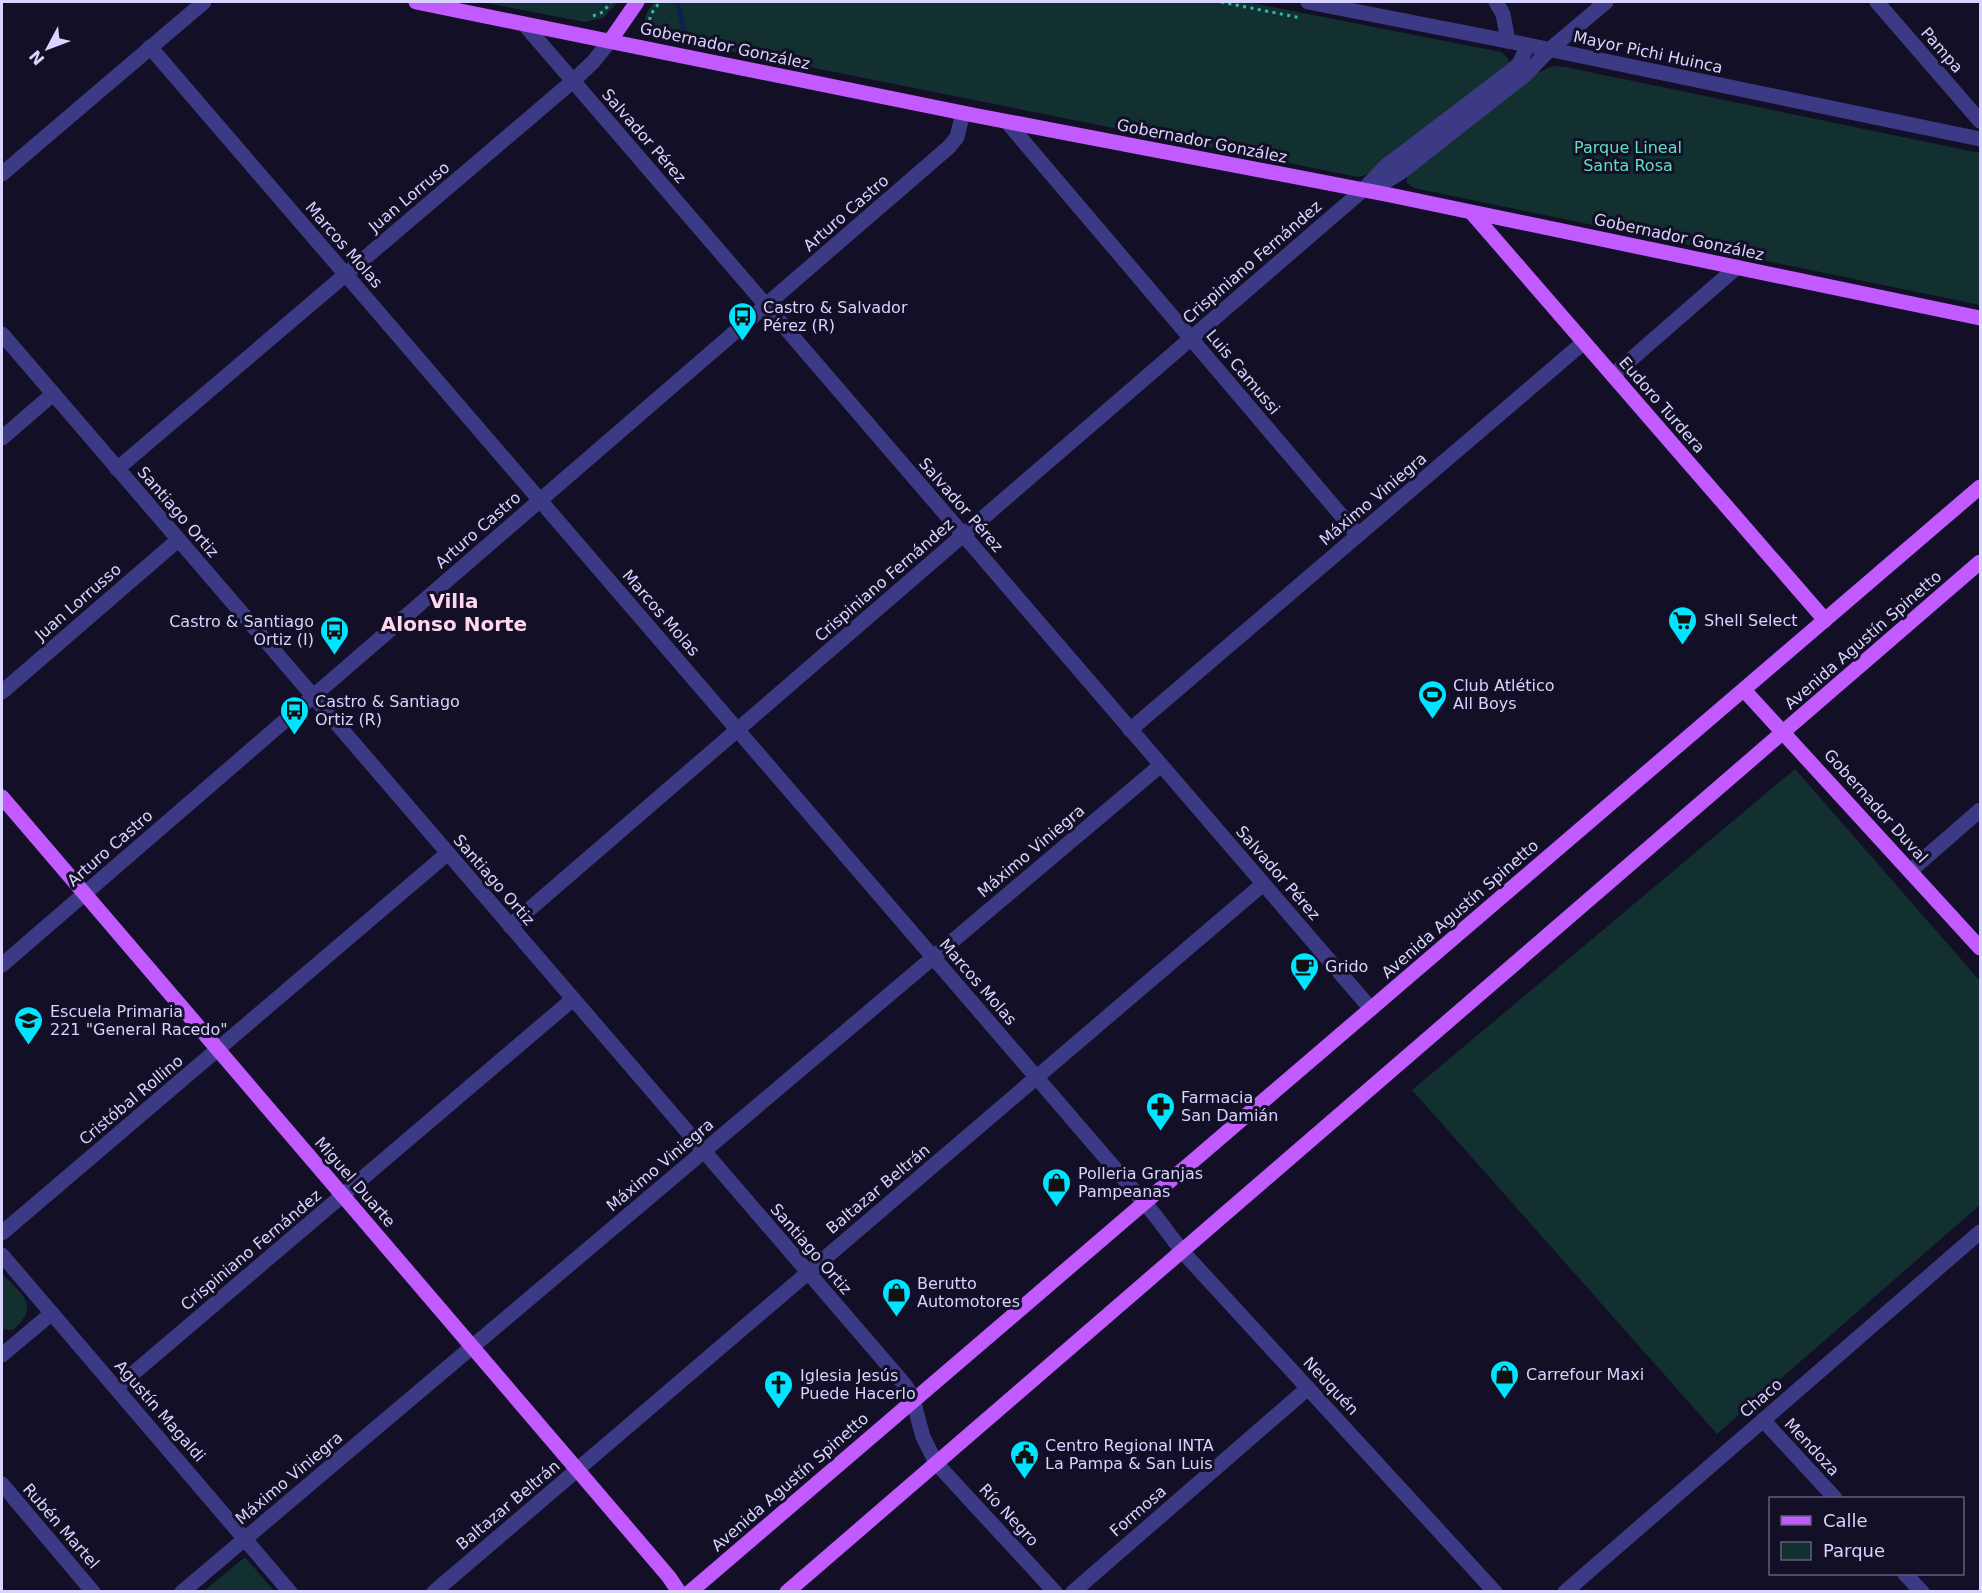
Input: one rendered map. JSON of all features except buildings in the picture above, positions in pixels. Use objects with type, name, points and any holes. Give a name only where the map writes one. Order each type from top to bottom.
[{"type":"main road","name":"Gobernador González","points":[[416,2],[1007,122],[1363,190],[1980,318]]},
{"type":"main road","points":[[610,41],[637,2]]},
{"type":"main road","name":"Eudoro Turdera","points":[[1473,213],[1825,620]]},
{"type":"main road","name":"Avenida Agustín Spinetto","points":[[690,1592],[1980,487]]},
{"type":"main road","name":"Avenida Agustín Spinetto","points":[[787,1592],[1980,562]]},
{"type":"main road","name":"Gobernador Duval","points":[[1744,690],[1980,948]]},
{"type":"main road","name":"Miguel Duarte","points":[[2,797],[669,1576],[679,1592]]},
{"type":"street","points":[[2,174],[204,2]]},
{"type":"street","name":"Mayor Pichi Huinca","points":[[1308,2],[1528,45],[1980,139]]},
{"type":"street","points":[[1496,2],[1503,14],[1508,41]]},
{"type":"street","name":"Crispiniano Fernández","points":[[1363,190],[1401,172],[1525,75],[1549,50],[1606,2]]},
{"type":"street","name":"Pampa","points":[[1877,2],[1979,117]]},
{"type":"street","name":"Salvador Pérez","points":[[524,24],[1371,1009]]},
{"type":"street","name":"Juan Lorruso","points":[[117,469],[573,81],[610,41]]},
{"type":"street","name":"Crispiniano Fernández","points":[[510,926],[1363,190],[1386,166],[1516,66],[1528,45]]},
{"type":"street","name":"Marcos Molas","points":[[150,47],[1144,1203]]},
{"type":"street","name":"Arturo Castro","points":[[2,965],[949,147],[957,137],[963,113]]},
{"type":"street","points":[[1956,134],[1979,117]]},
{"type":"street","name":"Luis Camussi","points":[[1007,122],[1358,535]]},
{"type":"street","points":[[1612,375],[1737,267]]},
{"type":"street","name":"Santiago Ortiz","points":[[2,334],[905,1385],[914,1400],[923,1437],[936,1463]]},
{"type":"street","name":"Máximo Viniegra","points":[[1130,730],[1584,342]]},
{"type":"street","points":[[2,438],[53,394]]},
{"type":"street","name":"Juan Lorrusso","points":[[2,692],[178,540]]},
{"type":"street","name":"Máximo Viniegra","points":[[182,1592],[1161,765]]},
{"type":"street","points":[[1910,871],[1980,810]]},
{"type":"street","name":"Cristóbal Rollino","points":[[2,1233],[447,853]]},
{"type":"street","name":"Baltazar Beltrán","points":[[434,1592],[1263,884]]},
{"type":"street","name":"Crispiniano Fernández","points":[[116,1389],[573,999]]},
{"type":"street","name":"Neuquén","points":[[1144,1203],[1182,1251],[1495,1592]]},
{"type":"street","name":"Chaco","points":[[1565,1592],[1980,1232]]},
{"type":"street","name":"Agustín Magaldi","points":[[2,1255],[290,1592]]},
{"type":"street","points":[[2,1355],[51,1313]]},
{"type":"street","name":"Formosa","points":[[1073,1592],[1308,1388]]},
{"type":"street","name":"Mendoza","points":[[1763,1420],[1834,1497]]},
{"type":"street","name":"Río Negro","points":[[936,1463],[1055,1592]]},
{"type":"street","name":"Rubén Martel","points":[[2,1484],[93,1592]]},
{"type":"street","points":[[1906,1575],[1922,1592]]},
{"type":"path","points":[[593,16],[603,12],[611,2]]},
{"type":"path","points":[[650,33],[653,30],[650,17],[660,2]]},
{"type":"path","points":[[608,6],[614,8]]},
{"type":"green space","points":[[481,2],[618,2],[603,18],[585,22]]},
{"type":"green space","points":[[654,2],[1247,2],[1501,52],[1508,58],[1509,64],[1373,171],[1358,177],[660,37],[648,31],[645,22],[647,12]]},
{"type":"green space","name":"Parque Lineal Santa Rosa","points":[[1553,66],[1980,153],[1980,305],[1414,188],[1407,183],[1410,171],[1539,72]]},
{"type":"green space","points":[[1795,769],[1980,981],[1980,1205],[1717,1434],[1412,1090]]},
{"type":"green space","points":[[2,1273],[26,1300],[26,1314],[13,1330],[2,1329]]},
{"type":"green space","points":[[245,1557],[274,1591],[204,1591]]},
{"type":"waterway","points":[[677,2],[688,43]]},
{"type":"place","name":"Castro & Salvador Pérez (R)","points":[[742,342]]},
{"type":"place","name":"Shell Select","points":[[1683,646]]},
{"type":"place","name":"Castro & Santiago Ortiz (I)","points":[[335,656]]},
{"type":"place","name":"Club Atlético All Boys","points":[[1432,720]]},
{"type":"place","name":"Castro & Santiago Ortiz (R)","points":[[294,736]]},
{"type":"place","name":"Grido","points":[[1304,992]]},
{"type":"place","name":"Escuela Primaria 221 \"General Racedo\"","points":[[29,1046]]},
{"type":"place","name":"Farmacia San Damián","points":[[1160,1132]]},
{"type":"place","name":"Polleria Granjas Pampeanas","points":[[1057,1208]]},
{"type":"place","name":"Berutto Automotores","points":[[896,1318]]},
{"type":"place","name":"Carrefour Maxi","points":[[1505,1400]]},
{"type":"place","name":"Iglesia Jesús Puede Hacerlo","points":[[779,1410]]},
{"type":"place","name":"Centro Regional INTA La Pampa & San Luis","points":[[1024,1480]]},
{"type":"district","name":"Villa Alonso Norte","points":[[454,612]]}]
